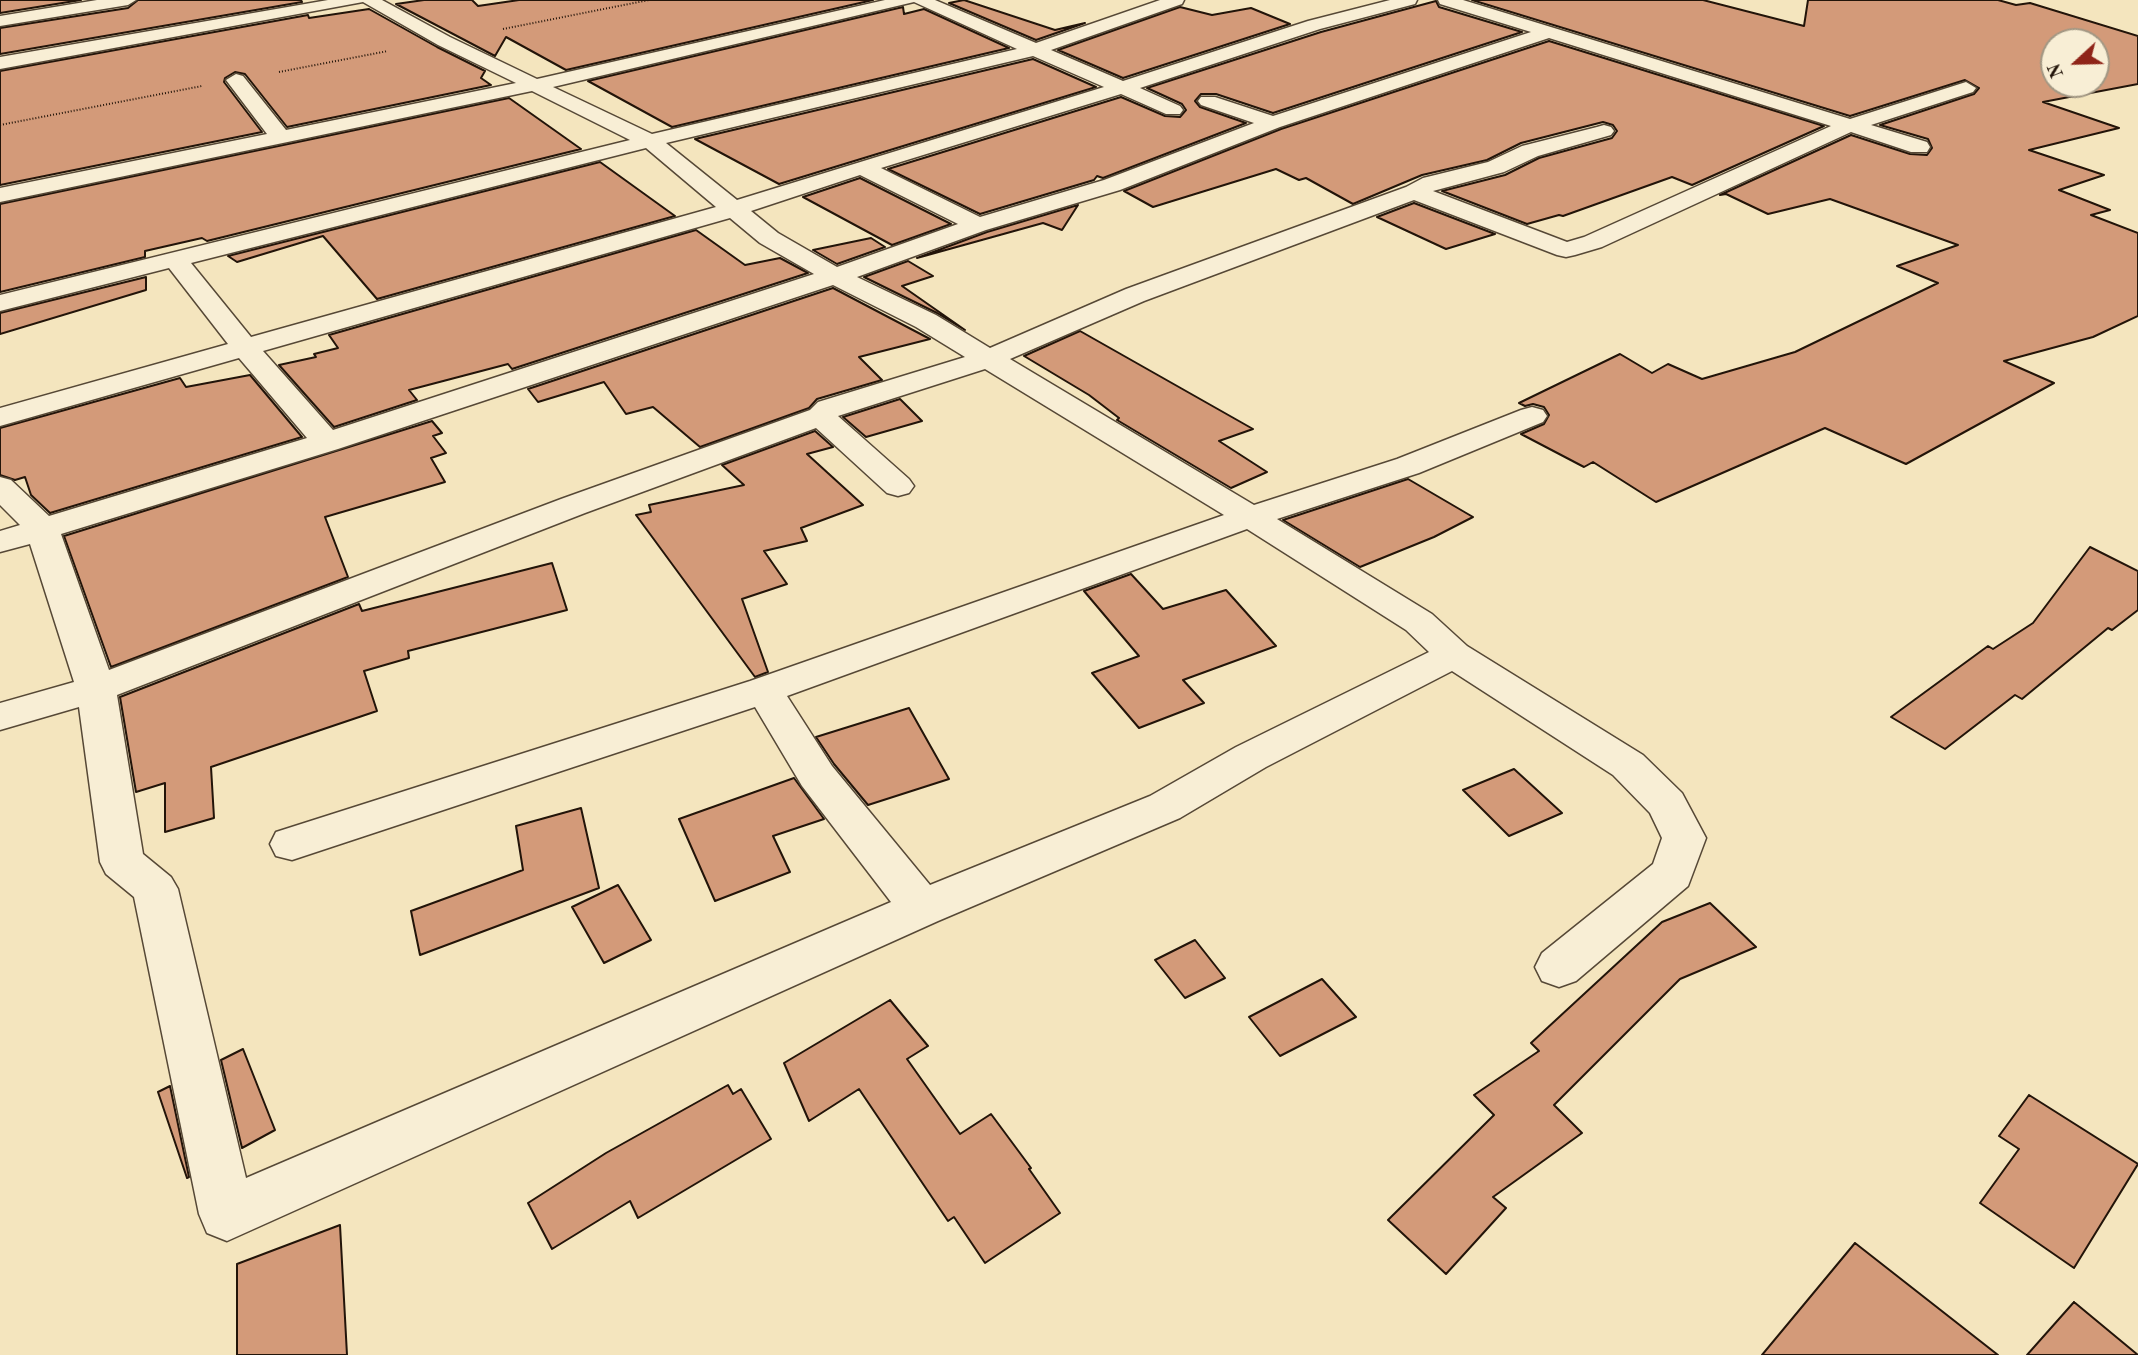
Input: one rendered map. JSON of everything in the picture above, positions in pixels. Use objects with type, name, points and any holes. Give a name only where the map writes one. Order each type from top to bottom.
[{"type":"street","points":[[0,63],[356,0]]},
{"type":"street","points":[[370,0],[444,41],[650,141],[769,238],[835,276],[926,321],[1250,517],[1419,622],[1454,654],[1628,765],[1667,804],[1685,838],[1672,874],[1559,967]]},
{"type":"street","points":[[0,195],[535,85],[907,0]]},
{"type":"street","points":[[921,0],[1173,110]]},
{"type":"street","points":[[0,303],[650,141],[1034,50],[1176,0]]},
{"type":"street","points":[[0,417],[734,209],[1314,25],[1409,0]]},
{"type":"street","points":[[1446,0],[1919,147]]},
{"type":"street","points":[[0,21],[119,1]]},
{"type":"street","points":[[0,542],[327,442],[835,276],[978,225],[1112,185],[1273,123],[1548,32]]},
{"type":"street","points":[[236,80],[280,138]]},
{"type":"street","points":[[1414,192],[1566,250],[1593,242],[1848,126],[1966,88]]},
{"type":"street","points":[[1208,101],[1273,123]]},
{"type":"street","points":[[0,717],[96,689],[573,506],[821,416],[829,408],[987,359],[1135,295],[1414,192],[1431,183],[1496,167],[1530,151],[1604,131]]},
{"type":"street","points":[[862,167],[978,225]]},
{"type":"street","points":[[176,260],[244,346],[327,442]]},
{"type":"street","points":[[821,416],[898,486]]},
{"type":"street","points":[[292,844],[764,690],[1250,517],[1408,466],[1532,416]]},
{"type":"street","points":[[0,486],[42,528],[96,689],[122,862],[155,889],[227,1214],[922,908],[1165,807],[1251,757],[1454,654]]},
{"type":"street","points":[[764,690],[817,776],[922,908]]},
{"type":"path","points":[[0,125],[649,0]]},
{"type":"building","points":[[0,0],[81,0],[0,13]]},
{"type":"building","points":[[138,0],[302,2],[0,54],[0,28],[128,8]]},
{"type":"building","points":[[424,0],[472,0],[478,6],[519,0],[873,0],[566,70],[506,37],[495,56],[396,4]]},
{"type":"building","points":[[964,0],[1055,30],[1085,23],[1036,40],[949,3]]},
{"type":"building","points":[[1472,0],[1703,0],[1804,26],[1808,0],[1998,0],[2016,5],[2030,3],[2138,36],[2138,84],[2110,89],[2110,28],[2040,28],[2040,98],[2064,98],[2043,102],[2119,128],[2029,150],[2104,175],[2059,190],[2110,210],[2091,215],[2138,233],[2138,316],[2093,337],[2004,361],[2054,383],[1906,464],[1825,428],[1656,502],[1593,462],[1584,467],[1521,434],[1544,424],[1549,415],[1544,407],[1519,403],[1620,354],[1652,373],[1668,364],[1702,379],[1795,352],[1938,283],[1897,266],[1958,245],[1830,199],[1768,214],[1726,194],[1720,195],[1851,135],[1910,154],[1927,155],[1932,148],[1928,139],[1880,125],[1974,94],[1979,88],[1965,80],[1850,116]]},
{"type":"building","points":[[1436,1],[1439,7],[1522,32],[1273,113],[1216,94],[1201,94],[1195,101],[1200,107],[1246,123],[1103,178],[1097,176],[1094,180],[980,214],[888,169],[1121,97],[1165,116],[1180,117],[1186,110],[1182,104],[1147,88],[1321,32]]},
{"type":"building","points":[[903,7],[904,14],[924,9],[1009,48],[672,127],[588,81]]},
{"type":"building","points":[[1180,7],[1212,15],[1251,8],[1290,24],[1123,78],[1058,50]]},
{"type":"building","points":[[369,9],[485,71],[481,78],[491,85],[287,127],[245,74],[235,72],[225,78],[224,82],[262,132],[0,185],[0,71],[308,15],[309,18]]},
{"type":"building","points":[[1549,41],[1824,126],[1692,185],[1672,177],[1563,216],[1527,224],[1442,191],[1505,175],[1539,158],[1612,138],[1617,131],[1613,125],[1603,122],[1521,143],[1487,160],[1422,175],[1353,204],[1306,178],[1299,180],[1276,169],[1153,207],[1124,191],[1281,129]]},
{"type":"building","points":[[1033,59],[1096,87],[779,184],[695,139]]},
{"type":"building","points":[[509,98],[581,149],[207,241],[202,238],[145,251],[145,257],[0,292],[0,204]]},
{"type":"building","points":[[600,162],[675,216],[377,299],[323,236],[237,262],[228,256]]},
{"type":"building","points":[[860,178],[951,224],[892,245],[803,197]]},
{"type":"building","points":[[1414,203],[1495,234],[1446,249],[1377,217]]},
{"type":"building","points":[[1078,205],[1062,230],[1043,223],[917,258],[987,232]]},
{"type":"building","points":[[696,230],[745,265],[780,258],[808,273],[512,369],[508,364],[409,390],[417,400],[334,427],[279,365],[316,357],[314,354],[338,348],[329,335]]},
{"type":"building","points":[[871,238],[885,247],[837,264],[813,250]]},
{"type":"building","points":[[908,261],[933,276],[902,286],[965,330],[864,277]]},
{"type":"building","points":[[146,277],[146,290],[0,334],[0,313]]},
{"type":"building","points":[[833,288],[930,339],[859,357],[882,380],[817,399],[809,408],[700,447],[653,407],[626,414],[604,382],[538,402],[528,389]]},
{"type":"building","points":[[1080,331],[1253,429],[1219,441],[1267,472],[1231,488],[1117,420],[1119,418],[1089,395],[1024,356]]},
{"type":"building","points":[[250,375],[302,437],[50,513],[31,495],[25,477],[15,480],[0,475],[0,428],[180,378],[186,387]]},
{"type":"building","points":[[900,399],[922,421],[866,437],[843,417]]},
{"type":"building","points":[[432,421],[442,433],[433,436],[446,453],[431,458],[445,482],[325,517],[348,577],[111,667],[64,536]]},
{"type":"building","points":[[815,431],[833,447],[807,454],[863,505],[801,528],[807,541],[764,551],[787,584],[742,599],[768,672],[755,677],[636,515],[651,512],[649,505],[744,485],[722,465]]},
{"type":"building","points":[[1408,479],[1473,517],[1434,537],[1360,567],[1283,520]]},
{"type":"building","points":[[2090,547],[2138,571],[2138,610],[2112,630],[2108,628],[2022,699],[2015,695],[1945,749],[1891,717],[1988,646],[1993,649],[2033,623]]},
{"type":"building","points":[[552,563],[567,610],[408,651],[409,658],[364,671],[377,711],[211,767],[214,818],[165,832],[165,783],[136,792],[120,697],[359,604],[362,611]]},
{"type":"building","points":[[1131,574],[1163,609],[1226,590],[1276,646],[1183,680],[1204,703],[1139,728],[1092,673],[1139,656],[1084,591]]},
{"type":"building","points":[[909,708],[949,779],[868,805],[834,764],[816,737]]},
{"type":"building","points":[[1514,769],[1562,813],[1509,836],[1463,790]]},
{"type":"building","points":[[794,778],[824,819],[773,836],[790,872],[715,901],[679,819]]},
{"type":"building","points":[[581,808],[599,888],[420,955],[411,911],[523,870],[516,826]]},
{"type":"building","points":[[618,885],[651,940],[604,963],[572,907]]},
{"type":"building","points":[[1710,903],[1756,947],[1680,979],[1554,1105],[1582,1133],[1493,1197],[1506,1208],[1446,1274],[1388,1220],[1494,1115],[1474,1095],[1539,1051],[1531,1043],[1662,922]]},
{"type":"building","points":[[1195,940],[1225,978],[1185,998],[1155,960]]},
{"type":"building","points":[[1322,979],[1356,1017],[1280,1056],[1249,1017]]},
{"type":"building","points":[[890,1000],[928,1046],[907,1059],[960,1134],[991,1114],[1060,1213],[985,1263],[954,1217],[948,1221],[859,1089],[809,1121],[784,1063]]},
{"type":"building","points":[[243,1049],[275,1130],[242,1148],[221,1060]]},
{"type":"building","points":[[728,1085],[733,1094],[741,1089],[771,1139],[638,1218],[630,1201],[552,1249],[528,1203],[606,1153]]},
{"type":"building","points":[[170,1086],[189,1177],[187,1178],[158,1092]]},
{"type":"building","points":[[2029,1095],[2138,1164],[2074,1268],[1980,1203],[2019,1149],[1999,1136]]},
{"type":"building","points":[[340,1225],[347,1355],[237,1355],[237,1264]]},
{"type":"building","points":[[1855,1243],[1998,1355],[1762,1355]]},
{"type":"building","points":[[2074,1302],[2138,1355],[2027,1355]]}]
